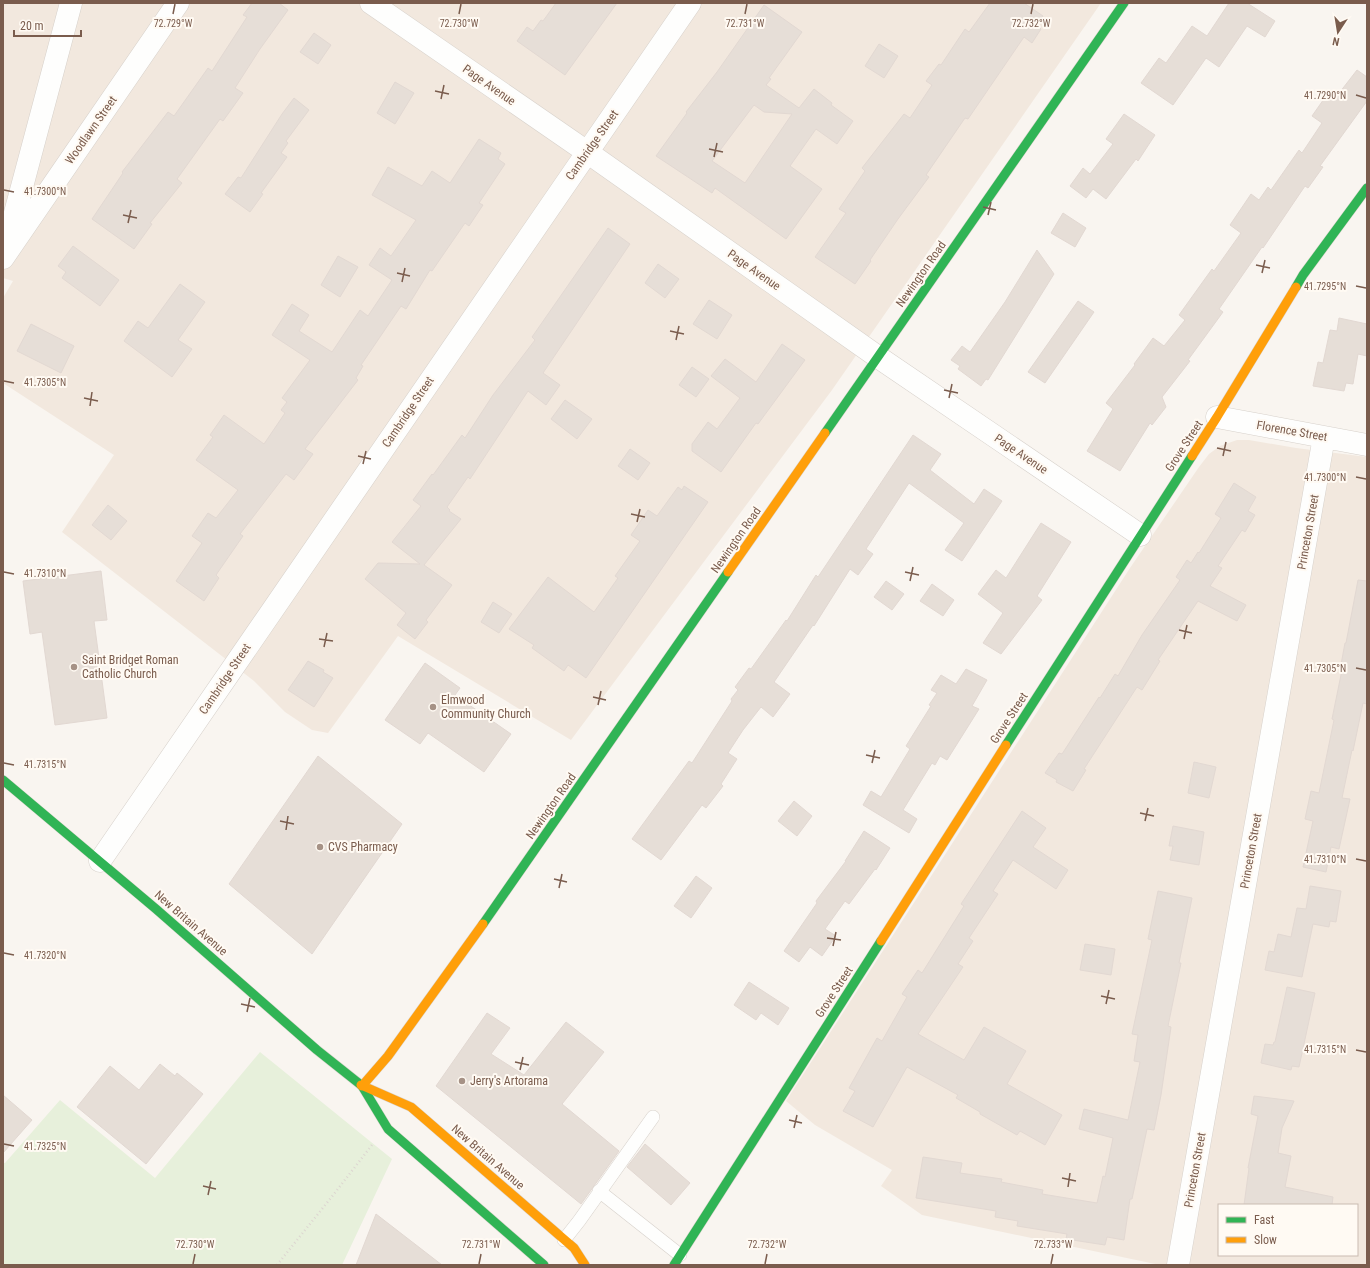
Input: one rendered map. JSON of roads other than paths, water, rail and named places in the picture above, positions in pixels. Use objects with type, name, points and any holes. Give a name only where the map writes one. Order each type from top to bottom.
[{"type":"main road","name":"Newington Road","points":[[362,1086],[388,1056],[480,927],[1124,3]]},
{"type":"main road","name":"Grove Street","points":[[677,1260],[1217,417],[1303,275],[1367,188]]},
{"type":"main road","name":"New Britain Avenue","points":[[3,780],[180,929],[317,1050],[362,1086],[411,1107],[574,1248],[585,1265]]},
{"type":"main road","name":"New Britain Avenue","points":[[362,1086],[388,1129],[544,1265]]},
{"type":"street","name":"Woodlawn Street","points":[[3,257],[71,3]]},
{"type":"street","name":"Woodlawn Street","points":[[3,257],[178,3]]},
{"type":"street","name":"Page Avenue","points":[[371,3],[878,357],[1140,535]]},
{"type":"street","name":"Cambridge Street","points":[[100,861],[586,152],[690,3]]},
{"type":"street","name":"Florence Street","points":[[1217,417],[1367,445]]},
{"type":"street","name":"Princeton Street","points":[[1178,1265],[1324,437]]},
{"type":"lane","points":[[564,1240],[653,1117]]},
{"type":"lane","points":[[599,1191],[677,1260]]},
{"type":"place","name":"Saint Bridget Roman Catholic Church","points":[[74,667]]},
{"type":"place","name":"Elmwood Community Church","points":[[433,707]]},
{"type":"place","name":"CVS Pharmacy","points":[[320,847]]},
{"type":"place","name":"Jerry's Artorama","points":[[462,1081]]}]
